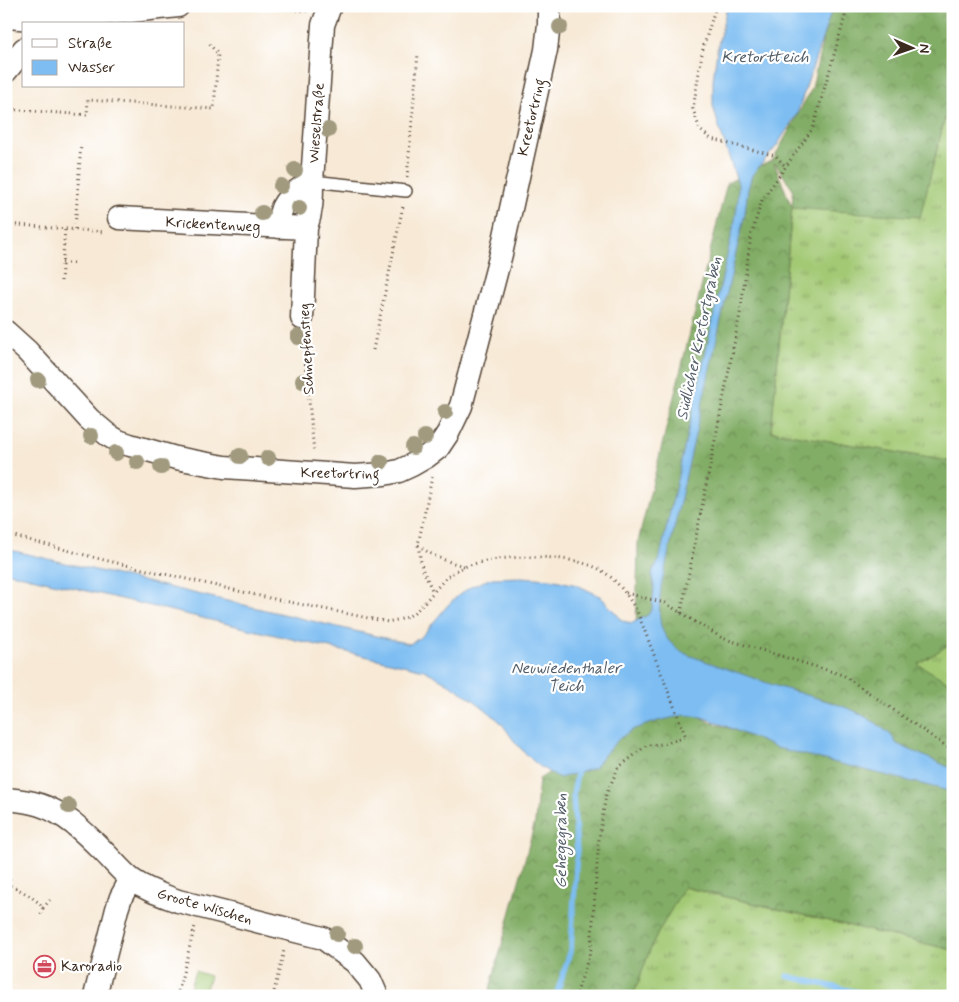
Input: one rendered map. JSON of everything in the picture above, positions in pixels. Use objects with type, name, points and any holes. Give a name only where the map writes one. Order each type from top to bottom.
[{"type":"street","points":[[6,17],[45,22],[178,6]]},
{"type":"street","points":[[185,6],[197,6]]},
{"type":"street","name":"Kreetortring","points":[[6,332],[27,351],[89,419],[108,435],[130,445],[176,458],[224,467],[355,476],[400,471],[426,457],[438,448],[448,433],[461,406],[470,373],[501,254],[546,50],[550,24],[549,6]]},
{"type":"street","name":"Wieselstraße","points":[[279,227],[281,211],[286,202],[296,191],[312,181],[323,26],[329,9]]},
{"type":"street","points":[[6,70],[22,51]]},
{"type":"street","name":"Schnepfenstieg","points":[[302,318],[306,228],[312,204],[312,181]]},
{"type":"street","name":"Krickentenweg","points":[[115,226],[306,228]]},
{"type":"street","name":"Groote Wischen","points":[[6,799],[42,805],[56,812],[82,831],[131,880],[147,889],[178,901],[323,938],[355,962],[370,980],[377,996]]},
{"type":"street","points":[[94,996],[117,909],[121,897],[131,880]]},
{"type":"lane","points":[[312,181],[406,191]]},
{"type":"path","points":[[251,6],[329,9]]},
{"type":"path","points":[[716,6],[703,48],[694,109],[700,130],[711,140],[776,156],[785,166]]},
{"type":"path","points":[[682,613],[740,314],[751,236],[762,200],[813,128],[848,6]]},
{"type":"path","points":[[6,109],[87,115],[88,100],[214,109],[218,54],[209,44]]},
{"type":"path","points":[[75,230],[81,144]]},
{"type":"path","points":[[6,224],[75,230],[115,226]]},
{"type":"path","points":[[61,281],[65,229]]},
{"type":"path","points":[[62,264],[75,262]]},
{"type":"path","name":"Schnepfenstieg","points":[[302,318],[314,458]]},
{"type":"path","points":[[426,457],[432,477],[418,545],[422,568],[433,592]]},
{"type":"path","points":[[6,534],[104,560],[260,596],[388,622],[406,618],[418,609],[452,574],[465,566],[476,563],[511,558],[556,558],[580,562],[600,570],[616,581],[637,611],[686,737],[663,744],[646,745],[618,768],[606,795],[599,838],[591,949],[576,996]]},
{"type":"path","points":[[418,545],[430,555],[465,566]]},
{"type":"path","points":[[626,593],[665,602],[722,638],[843,675],[953,751]]},
{"type":"path","points":[[10,877],[7,884],[26,894],[43,908]]},
{"type":"path","points":[[40,916],[43,908],[50,900]]},
{"type":"path","points":[[177,996],[196,922]]},
{"type":"path","points":[[273,996],[286,942]]},
{"type":"green space","points":[[830,6],[953,6],[953,86],[920,217],[792,208],[771,431],[953,462],[953,642],[918,664],[953,685],[953,950],[684,887],[653,942],[633,996],[488,996],[535,822],[539,779],[667,700],[712,723],[873,772],[636,634],[638,542],[727,183],[773,160],[812,88]],"holes":[[[774,163],[775,163],[793,190],[792,207]]]},
{"type":"green space","points":[[953,86],[953,462],[771,431],[792,208],[920,216]]},
{"type":"green space","points":[[953,642],[953,685],[917,664]]},
{"type":"green space","points":[[683,887],[953,950],[953,996],[633,996],[653,942]]},
{"type":"green space","points":[[195,971],[210,976],[204,996],[189,991]]},
{"type":"water","name":"Neuwiedenthaler Teich","points":[[727,6],[833,6],[797,114],[776,147],[752,175],[748,189],[745,213],[661,587],[659,608],[661,627],[670,642],[688,655],[855,711],[876,723],[891,735],[897,744],[953,769],[953,792],[777,748],[716,722],[701,717],[685,715],[634,729],[620,738],[594,768],[560,778],[540,767],[530,758],[500,722],[481,706],[424,670],[6,572],[6,549],[410,644],[422,636],[448,605],[460,594],[472,586],[492,578],[551,579],[577,585],[600,596],[623,621],[632,623],[648,615],[652,608],[653,570],[659,561],[738,200],[738,184],[713,106],[713,80],[717,50]]},
{"type":"waterway","name":"Gehegegraben","points":[[556,996],[571,949],[577,850],[573,795],[579,767]]},
{"type":"waterway","points":[[787,976],[874,996]]},
{"type":"place","name":"Karoradio","points":[[45,966]]},
{"type":"water label","name":"Kretortteich","points":[[765,56]]},
{"type":"water label","name":"Südlicher Kretortgraben","points":[[698,338]]}]
